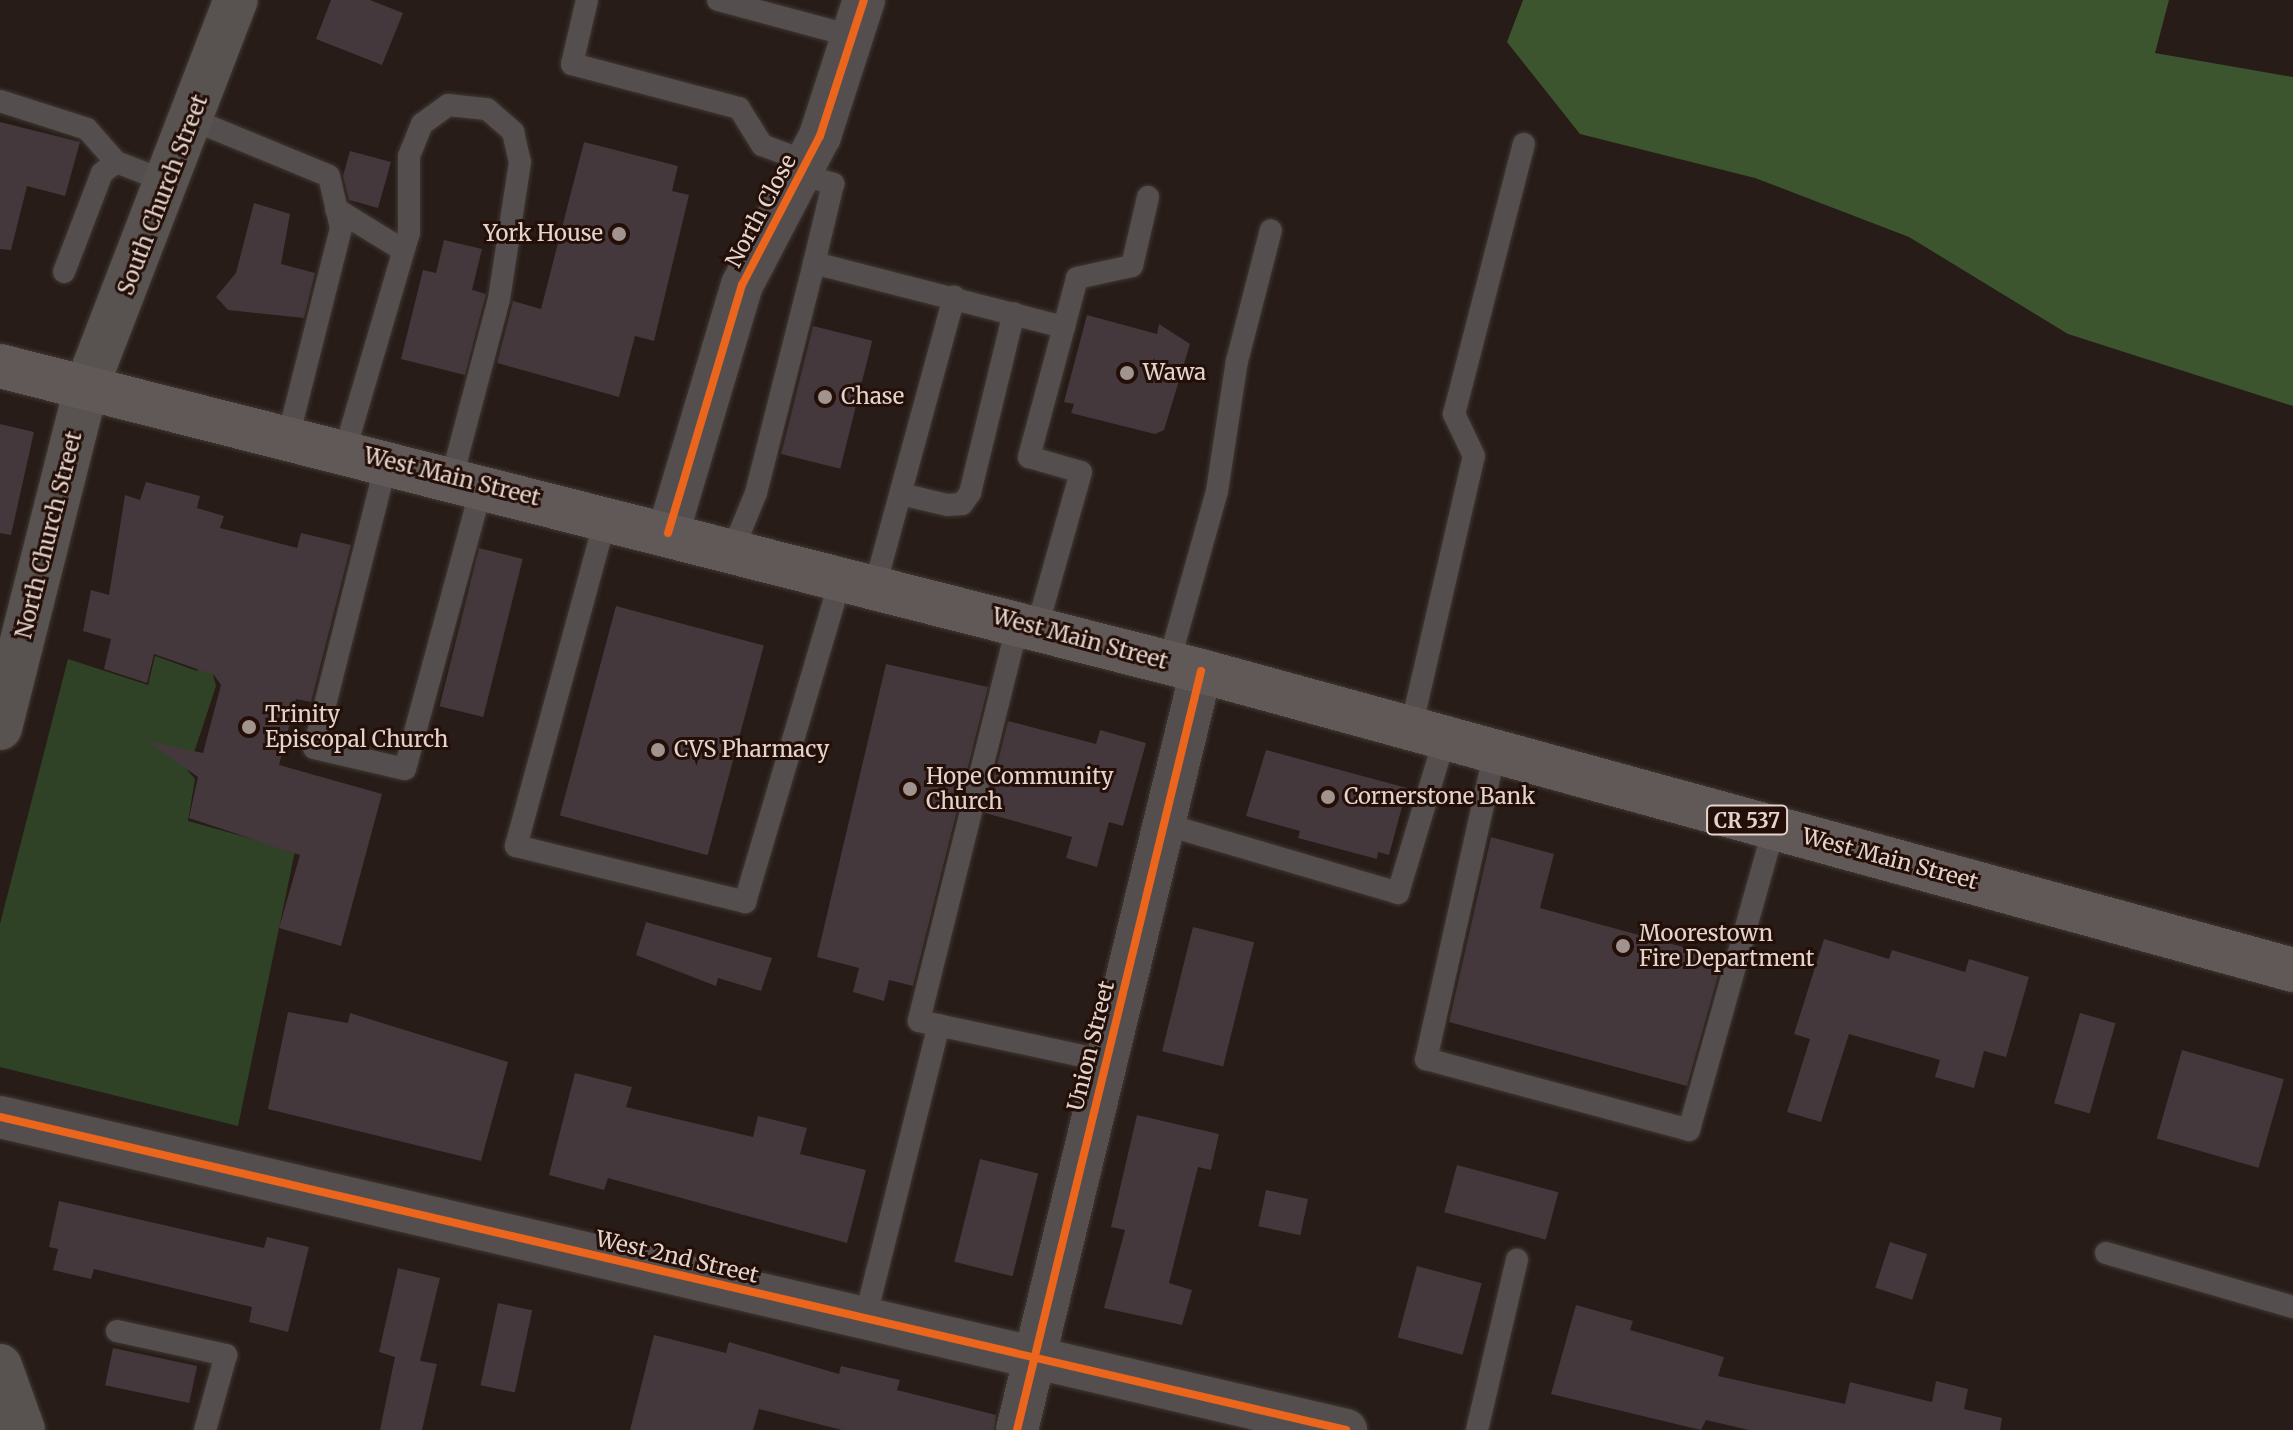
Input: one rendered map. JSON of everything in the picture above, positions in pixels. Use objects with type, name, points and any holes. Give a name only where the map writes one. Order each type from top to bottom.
[{"type":"main road","name":"South Church Street","points":[[86,388],[236,0]]},
{"type":"main road","name":"West Main Street","points":[[0,366],[387,460],[1185,666],[2293,970]]},
{"type":"main road","name":"North Church Street","points":[[1,719],[12,628],[86,388]]},
{"type":"main road","points":[[0,1366],[23,1430]]},
{"type":"street","name":"North Close","points":[[668,533],[742,285],[804,168],[858,18]]},
{"type":"street","name":"Union Street","points":[[1017,1430],[1164,824],[1185,666]]},
{"type":"street","name":"West 2nd Street","points":[[0,1117],[1346,1430]]},
{"type":"lane","points":[[587,0],[572,64],[739,108],[762,145],[833,184],[756,493],[733,549]]},
{"type":"lane","points":[[718,0],[858,18]]},
{"type":"lane","points":[[0,101],[87,129],[116,162],[168,182]]},
{"type":"lane","points":[[345,450],[403,250],[409,156],[422,124],[448,105],[487,109],[513,132],[520,162],[467,481],[405,769],[314,748],[387,460]]},
{"type":"lane","points":[[191,119],[316,166],[329,176],[339,218],[288,437]]},
{"type":"lane","points":[[1164,824],[1398,893],[1474,456],[1454,414],[1524,144]]},
{"type":"lane","points":[[64,272],[90,196],[116,162]]},
{"type":"lane","points":[[1106,1061],[919,1021],[1028,626],[1081,472],[1029,457],[1077,278],[1132,266],[1148,197]]},
{"type":"lane","points":[[339,218],[403,250]]},
{"type":"lane","points":[[1185,666],[1237,361],[1271,230]]},
{"type":"lane","points":[[814,263],[1064,327]]},
{"type":"lane","points":[[606,517],[516,846],[745,902],[858,582],[901,494],[954,297]]},
{"type":"lane","points":[[901,494],[947,505],[970,493],[1014,313]]},
{"type":"lane","points":[[1495,751],[1426,1059],[1689,1130],[1774,828]]},
{"type":"lane","points":[[865,1319],[939,1025]]},
{"type":"lane","points":[[2106,1253],[2293,1307]]},
{"type":"lane","points":[[1477,1430],[1517,1260]]},
{"type":"lane","points":[[117,1331],[226,1355],[205,1430]]},
{"type":"green space","points":[[1523,0],[2169,0],[2155,53],[2293,77],[2293,406],[2068,334],[1909,237],[1755,178],[1580,134],[1507,42]]},
{"type":"green space","points":[[155,656],[197,671],[199,663],[211,667],[216,686],[188,771],[195,779],[188,821],[295,851],[238,1126],[0,1067],[0,924],[68,659],[148,685]]},
{"type":"building","points":[[331,0],[370,0],[403,13],[382,65],[316,39]]},
{"type":"building","points":[[0,122],[80,142],[65,196],[27,186],[11,250],[0,249]]},
{"type":"building","name":"York House","points":[[584,142],[678,166],[672,191],[689,195],[654,341],[635,336],[619,397],[497,363],[513,301],[541,309]]},
{"type":"building","points":[[350,151],[391,162],[378,208],[349,200],[343,176]]},
{"type":"building","points":[[254,203],[290,214],[281,264],[315,273],[304,318],[228,310],[216,297],[236,273]]},
{"type":"building","points":[[444,240],[482,249],[472,290],[486,294],[465,375],[401,359],[423,270],[436,273]]},
{"type":"building","name":"Wawa","points":[[1087,315],[1157,334],[1159,324],[1190,344],[1164,430],[1155,434],[1071,413],[1074,404],[1064,402]]},
{"type":"building","name":"Chase","points":[[813,326],[872,341],[840,469],[781,454]]},
{"type":"building","points":[[0,424],[34,432],[11,535],[0,533]]},
{"type":"building","name":"Trinity Episcopal Church","points":[[146,482],[200,496],[197,508],[224,516],[220,528],[297,548],[301,533],[351,545],[311,702],[296,699],[279,765],[382,794],[341,946],[279,928],[300,855],[189,818],[198,777],[147,741],[203,753],[221,685],[214,675],[154,654],[147,683],[104,669],[111,639],[83,631],[91,590],[109,595],[125,495],[140,500]]},
{"type":"building","points":[[479,548],[523,559],[483,717],[440,706]]},
{"type":"building","name":"CVS Pharmacy","points":[[616,606],[764,646],[708,855],[560,816]]},
{"type":"building","name":"Hope Community Church","points":[[886,664],[988,687],[913,986],[889,980],[884,1001],[853,992],[859,968],[817,957]]},
{"type":"building","points":[[1008,721],[1096,744],[1100,730],[1146,743],[1123,826],[1109,822],[1097,867],[1066,858],[1072,837],[985,813]]},
{"type":"building","name":"Cornerstone Bank","points":[[1266,750],[1407,788],[1389,855],[1378,852],[1377,859],[1298,838],[1300,831],[1246,816]]},
{"type":"building","points":[[1491,837],[1554,854],[1540,908],[1723,958],[1687,1086],[1449,1022]]},
{"type":"building","points":[[646,922],[772,958],[761,991],[718,978],[716,986],[636,955]]},
{"type":"building","points":[[1193,927],[1254,942],[1223,1066],[1162,1051]]},
{"type":"building","points":[[1824,939],[1889,959],[1892,950],[1965,972],[1969,959],[2029,977],[2006,1057],[1984,1051],[1974,1088],[1935,1077],[1940,1060],[1849,1034],[1821,1122],[1787,1112],[1810,1039],[1794,1034]]},
{"type":"building","points":[[288,1012],[348,1023],[350,1013],[508,1062],[481,1161],[268,1109]]},
{"type":"building","points":[[2080,1013],[2116,1023],[2090,1114],[2054,1103]]},
{"type":"building","points":[[2182,1050],[2284,1079],[2259,1168],[2157,1138]]},
{"type":"building","points":[[575,1073],[632,1087],[626,1107],[753,1137],[758,1116],[807,1128],[800,1154],[866,1170],[847,1243],[608,1178],[604,1190],[549,1175]]},
{"type":"building","points":[[1137,1115],[1219,1134],[1211,1170],[1198,1167],[1169,1283],[1192,1290],[1182,1325],[1104,1308],[1125,1230],[1111,1227]]},
{"type":"building","points":[[980,1159],[1038,1174],[1013,1276],[954,1262]]},
{"type":"building","points":[[1457,1165],[1558,1192],[1546,1240],[1444,1212]]},
{"type":"building","points":[[1266,1190],[1308,1199],[1300,1235],[1258,1226]]},
{"type":"building","points":[[59,1201],[264,1248],[267,1237],[309,1247],[288,1332],[249,1322],[252,1307],[94,1269],[91,1279],[53,1270],[58,1249],[49,1247]]},
{"type":"building","points":[[1890,1242],[1927,1254],[1912,1300],[1875,1288]]},
{"type":"building","points":[[1417,1266],[1482,1283],[1463,1355],[1398,1337]]},
{"type":"building","points":[[398,1268],[440,1278],[420,1361],[437,1364],[422,1430],[380,1430],[395,1357],[379,1352]]},
{"type":"building","points":[[498,1303],[532,1310],[515,1392],[481,1385]]},
{"type":"building","points":[[1576,1305],[1633,1321],[1630,1330],[1724,1357],[1718,1376],[1845,1404],[1850,1382],[1932,1402],[1936,1381],[1968,1389],[1964,1409],[2002,1418],[2000,1430],[1749,1430],[1706,1420],[1701,1430],[1551,1394]]},
{"type":"building","points":[[654,1335],[726,1353],[729,1342],[839,1374],[841,1366],[900,1380],[897,1390],[996,1415],[994,1430],[842,1430],[759,1409],[753,1430],[630,1430]]},
{"type":"building","points":[[113,1348],[197,1366],[189,1403],[105,1385]]},
{"type":"cycle path","points":[[668,533],[742,285],[820,136],[864,0]]},
{"type":"cycle path","points":[[1017,1430],[1201,671]]},
{"type":"cycle path","points":[[0,1117],[1346,1430]]},
{"type":"place","name":"York House","points":[[619,234]]},
{"type":"place","name":"Wawa","points":[[1127,373]]},
{"type":"place","name":"Chase","points":[[825,397]]},
{"type":"place","name":"Trinity Episcopal Church","points":[[249,727]]},
{"type":"place","name":"CVS Pharmacy","points":[[658,750]]},
{"type":"place","name":"Hope Community Church","points":[[910,789]]},
{"type":"place","name":"Cornerstone Bank","points":[[1328,797]]},
{"type":"place","name":"Moorestown Fire Department","points":[[1623,946]]}]
